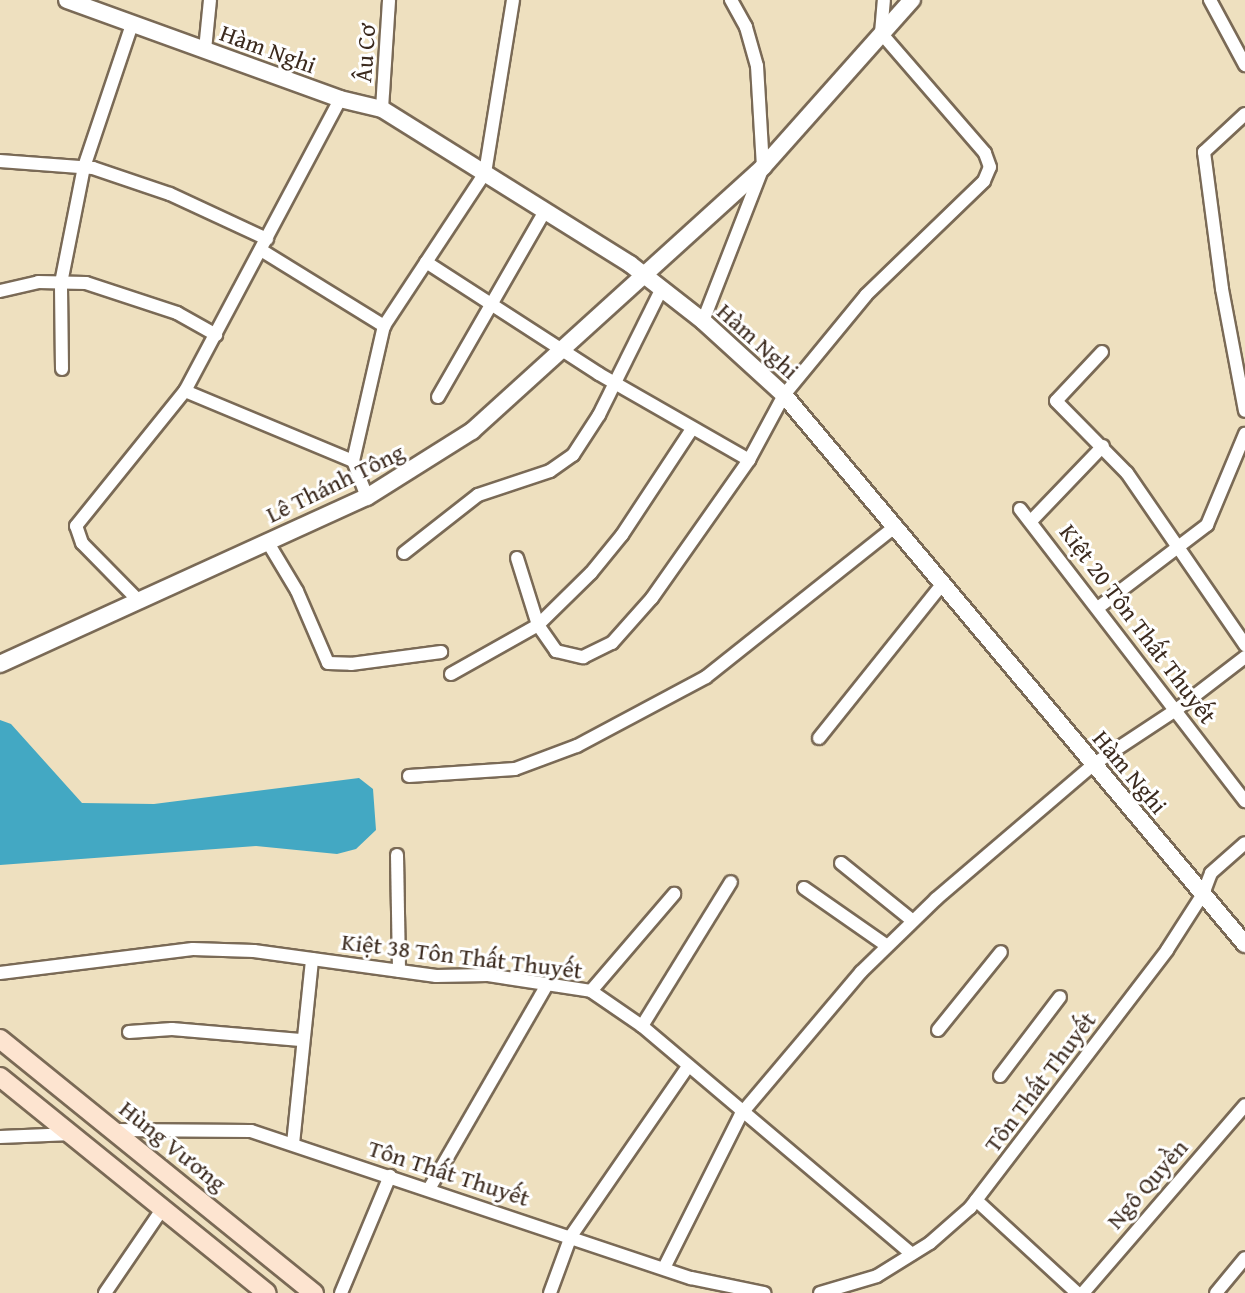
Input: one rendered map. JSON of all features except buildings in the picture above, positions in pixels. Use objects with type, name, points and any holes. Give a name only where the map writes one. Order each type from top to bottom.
[{"type":"main road","name":"Hùng Vương","points":[[0,1039],[314,1293]]},
{"type":"main road","points":[[0,1077],[268,1293]]},
{"type":"main road","points":[[72,1134],[115,1130]]},
{"type":"street","name":"Hàm Nghi","points":[[67,0],[100,6],[132,23],[340,100],[382,109],[644,273],[704,321],[784,395],[1245,944]]},
{"type":"street","points":[[205,50],[210,0]]},
{"type":"street","name":"Âu Cơ","points":[[382,109],[389,0]]},
{"type":"street","points":[[367,498],[353,461],[384,326],[485,173],[513,0]]},
{"type":"street","points":[[704,321],[763,167],[757,66],[746,27],[731,0]]},
{"type":"street","points":[[517,558],[538,625],[550,645],[563,654],[583,657],[601,651],[652,598],[749,460],[784,395],[866,295],[988,175],[985,153],[881,33],[884,0]]},
{"type":"street","name":"Lê Thánh Tông","points":[[0,664],[137,598],[367,498],[472,431],[763,167],[912,0]]},
{"type":"street","points":[[1210,0],[1245,65]]},
{"type":"street","points":[[62,369],[61,283],[84,167],[132,23]]},
{"type":"street","points":[[137,598],[82,543],[76,526],[186,391],[340,100]]},
{"type":"street","points":[[1245,114],[1204,152],[1245,411]]},
{"type":"street","points":[[0,162],[21,159],[84,167],[170,194],[264,245],[384,326]]},
{"type":"street","points":[[438,397],[494,306],[545,211]]},
{"type":"street","points":[[426,262],[615,384],[749,460]]},
{"type":"street","points":[[0,291],[38,282],[86,283],[136,297],[216,335]]},
{"type":"street","points":[[404,554],[478,495],[562,465],[586,438],[662,288]]},
{"type":"street","points":[[1102,352],[1056,401],[1103,446],[1180,547],[1245,645]]},
{"type":"street","points":[[186,391],[353,461]]},
{"type":"street","points":[[451,674],[538,625],[622,536],[692,429]]},
{"type":"street","points":[[1099,607],[1207,524],[1245,434]]},
{"type":"street","points":[[1032,519],[1103,446]]},
{"type":"street","name":"Kiệt 20 Tôn Thất Thuyết","points":[[1020,509],[1032,519],[1245,801]]},
{"type":"street","points":[[409,776],[515,769],[577,746],[706,677],[896,526]]},
{"type":"street","points":[[267,541],[302,600],[328,663],[351,664],[441,652]]},
{"type":"street","points":[[819,738],[943,583]]},
{"type":"street","points":[[663,1268],[741,1114],[848,986],[913,921],[1094,764],[1176,710],[1245,657]]},
{"type":"street","name":"Tôn Thất Thuyết","points":[[820,1293],[836,1292],[877,1276],[912,1254],[976,1200],[1167,950],[1203,894],[1212,873],[1245,843]]},
{"type":"street","points":[[397,855],[399,971]]},
{"type":"street","points":[[841,863],[913,921]]},
{"type":"street","points":[[642,1026],[731,882]]},
{"type":"street","points":[[804,888],[887,946]]},
{"type":"street","points":[[591,991],[674,894]]},
{"type":"street","name":"Kiệt 38 Tôn Thất Thuyết","points":[[0,973],[193,949],[312,959],[399,971],[548,983],[591,991],[642,1026],[741,1114],[912,1254]]},
{"type":"street","points":[[938,1030],[1001,952]]},
{"type":"street","points":[[293,1144],[312,959]]},
{"type":"street","points":[[429,1189],[548,983]]},
{"type":"street","points":[[1000,1076],[1060,997]]},
{"type":"street","points":[[130,1032],[172,1029],[302,1040]]},
{"type":"street","points":[[550,1293],[571,1236],[687,1068]]},
{"type":"street","name":"Ngô Quyền","points":[[1083,1293],[1245,1105]]},
{"type":"street","name":"Tôn Thất Thuyết","points":[[115,1130],[251,1131],[663,1268],[764,1293]]},
{"type":"street","points":[[0,1137],[72,1134]]},
{"type":"street","points":[[341,1293],[390,1176]]},
{"type":"street","points":[[976,1200],[1077,1293]]},
{"type":"street","points":[[105,1293],[163,1208]]},
{"type":"street","points":[[1216,1293],[1245,1258]]},
{"type":"water","points":[[0,720],[11,724],[82,803],[154,804],[359,778],[373,789],[376,830],[356,849],[337,854],[256,846],[0,865]]}]
